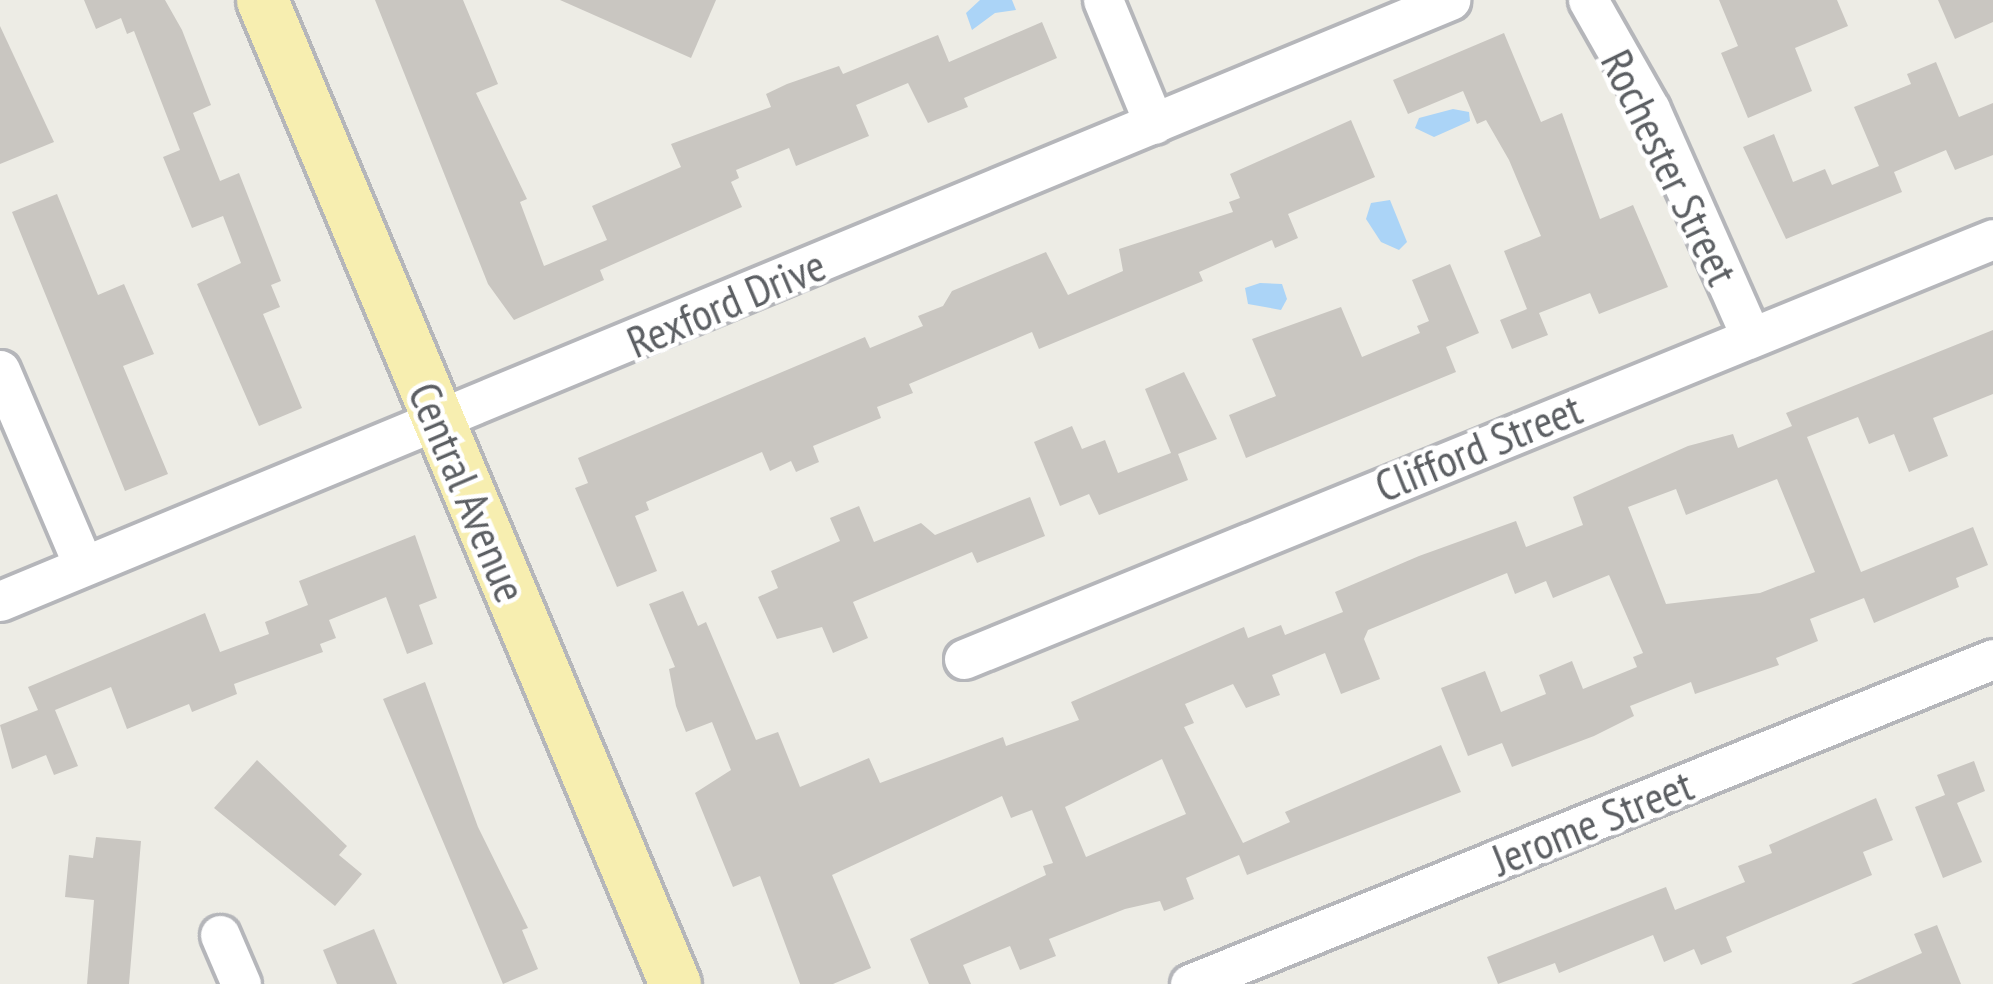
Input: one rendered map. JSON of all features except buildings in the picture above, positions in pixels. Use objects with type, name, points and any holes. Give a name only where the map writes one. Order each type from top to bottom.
[{"type":"main road","name":"Central Avenue","points":[[262,0],[674,984]]},
{"type":"street","points":[[1103,0],[1154,124]]},
{"type":"street","name":"Rexford Drive","points":[[0,601],[439,423],[1450,0]]},
{"type":"street","name":"Rochester Street","points":[[1588,0],[1650,110],[1750,335]]},
{"type":"street","name":"Clifford Street","points":[[964,659],[1993,239]]},
{"type":"street","points":[[0,370],[83,565]]},
{"type":"street","name":"Jerome Street","points":[[1190,984],[1993,659]]},
{"type":"street","points":[[220,935],[241,984]]},
{"type":"water","points":[[980,0],[1012,0],[1016,10],[995,13],[972,30],[966,13]]},
{"type":"water","points":[[1453,109],[1469,112],[1470,121],[1434,137],[1415,128],[1419,118]]},
{"type":"water","points":[[1390,200],[1407,242],[1399,250],[1381,242],[1366,219],[1371,203]]},
{"type":"water","points":[[1282,284],[1287,299],[1281,310],[1248,304],[1245,288]]}]
